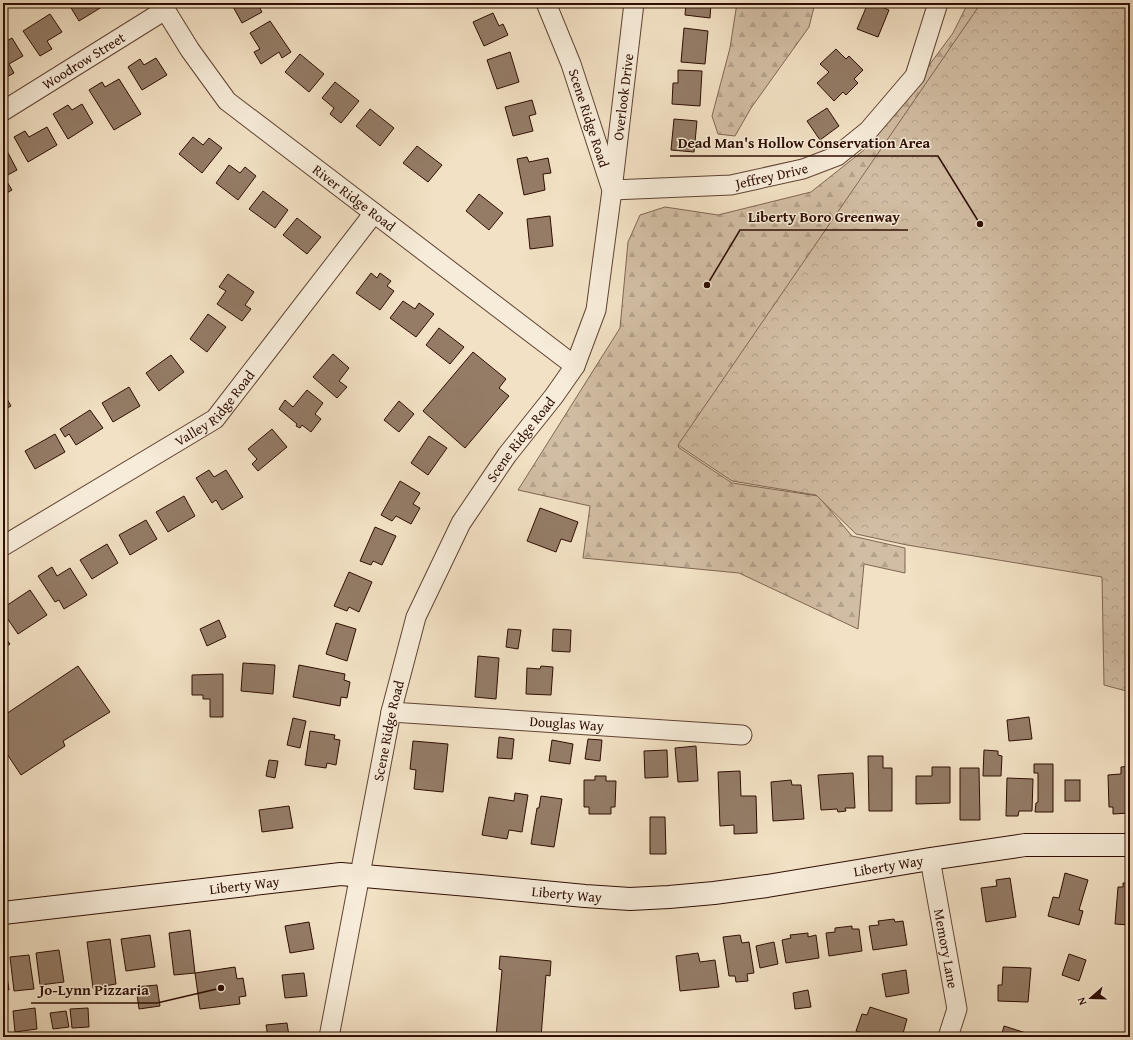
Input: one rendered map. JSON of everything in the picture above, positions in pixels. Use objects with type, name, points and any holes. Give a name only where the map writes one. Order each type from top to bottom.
[{"type":"street","name":"Scene Ridge Road","points":[[329,1037],[391,712],[416,618],[461,523],[507,455],[554,396],[575,366],[596,310],[612,190],[571,64],[546,3]]},
{"type":"street","name":"Overlook Drive","points":[[612,190],[634,3]]},
{"type":"street","name":"Jeffrey Drive","points":[[612,190],[731,185],[803,170],[837,156],[868,131],[915,76],[938,3]]},
{"type":"street","name":"Woodrow Street","points":[[3,112],[163,7]]},
{"type":"street","name":"River Ridge Road","points":[[163,7],[190,50],[227,101],[575,366]]},
{"type":"street","name":"Valley Ridge Road","points":[[3,546],[215,419],[374,213]]},
{"type":"street","name":"Douglas Way","points":[[391,712],[742,735]]},
{"type":"street","name":"Liberty Way","points":[[3,913],[341,874],[630,899],[714,893],[1025,845],[1130,845]]},
{"type":"street","name":"Memory Lane","points":[[930,859],[957,1009],[948,1037]]},
{"type":"green space","points":[[737,3],[815,3],[809,27],[751,108],[735,136],[718,134],[712,116],[730,48]]},
{"type":"green space","points":[[968,3],[985,3],[678,447],[732,483],[818,496],[852,536],[905,548],[905,573],[864,564],[858,629],[739,573],[583,558],[590,506],[518,490],[620,328],[628,242],[640,215],[665,207],[718,215],[811,192],[869,146],[953,33]]},
{"type":"green space","points":[[981,3],[1130,3],[1130,692],[1104,685],[1102,577],[907,545],[856,534],[816,495],[732,481],[678,445]]},
{"type":"building","points":[[68,3],[104,3],[105,5],[79,21]]},
{"type":"building","points":[[231,3],[257,3],[262,12],[242,23]]},
{"type":"building","points":[[464,3],[474,3],[466,7]]},
{"type":"building","points":[[686,3],[711,3],[710,18],[685,15]]},
{"type":"building","points":[[868,3],[872,3],[889,10],[878,37],[857,29]]},
{"type":"building","points":[[493,13],[499,26],[503,24],[508,35],[484,46],[473,22]]},
{"type":"building","points":[[50,14],[62,32],[47,41],[52,49],[40,56],[23,31]]},
{"type":"building","points":[[270,21],[291,52],[282,58],[279,52],[261,64],[254,52],[260,49],[250,33]]},
{"type":"building","points":[[684,28],[708,31],[705,64],[681,62]]},
{"type":"building","points":[[12,38],[23,56],[9,64],[14,73],[3,79],[3,43]]},
{"type":"building","points":[[836,49],[846,59],[849,56],[863,70],[854,79],[858,83],[846,95],[843,92],[834,101],[817,83],[829,72],[820,64]]},
{"type":"building","points":[[510,52],[519,82],[497,89],[487,60]]},
{"type":"building","points":[[300,54],[324,74],[309,92],[285,72]]},
{"type":"building","points":[[156,58],[167,75],[142,90],[128,67],[140,59],[144,65]]},
{"type":"building","points":[[678,70],[702,71],[700,106],[672,104],[673,83],[678,83]]},
{"type":"building","points":[[119,79],[141,114],[114,130],[89,90],[102,82],[105,87]]},
{"type":"building","points":[[335,82],[359,101],[341,123],[330,114],[334,108],[322,98]]},
{"type":"building","points":[[532,100],[536,114],[529,116],[533,131],[513,136],[505,107]]},
{"type":"building","points":[[82,104],[93,123],[68,139],[53,114],[68,105],[72,110]]},
{"type":"building","points":[[827,108],[839,126],[820,140],[807,121]]},
{"type":"building","points":[[370,109],[394,128],[380,146],[356,126]]},
{"type":"building","points":[[674,119],[697,121],[694,152],[671,150]]},
{"type":"building","points":[[47,127],[57,145],[28,162],[14,137],[25,131],[29,137]]},
{"type":"building","points":[[193,137],[203,145],[209,138],[222,148],[202,173],[179,154]]},
{"type":"building","points":[[417,146],[442,165],[428,182],[403,163]]},
{"type":"building","points":[[7,151],[17,170],[4,177],[12,190],[3,195],[3,154]]},
{"type":"building","points":[[527,157],[529,162],[548,158],[551,173],[543,174],[545,190],[524,195],[517,159]]},
{"type":"building","points":[[229,165],[240,173],[245,167],[256,176],[238,200],[216,183]]},
{"type":"building","points":[[263,191],[288,210],[275,228],[249,209]]},
{"type":"building","points":[[479,194],[503,213],[489,230],[466,211]]},
{"type":"building","points":[[550,216],[553,246],[530,249],[527,219]]},
{"type":"building","points":[[297,218],[321,237],[307,254],[283,235]]},
{"type":"building","points":[[371,273],[377,278],[380,273],[391,281],[387,286],[394,291],[380,310],[356,293]]},
{"type":"building","points":[[228,274],[254,292],[245,305],[251,309],[242,321],[217,304],[226,291],[219,287]]},
{"type":"building","points":[[403,301],[415,309],[419,303],[434,314],[416,337],[390,318]]},
{"type":"building","points":[[208,314],[226,327],[207,352],[190,339]]},
{"type":"building","points":[[439,328],[464,347],[450,364],[426,345]]},
{"type":"building","points":[[473,352],[506,379],[499,388],[509,396],[465,448],[423,411]]},
{"type":"building","points":[[333,354],[349,368],[339,381],[347,387],[337,398],[313,377]]},
{"type":"building","points":[[171,355],[184,372],[159,391],[146,373]]},
{"type":"building","points":[[129,387],[140,406],[113,422],[102,403]]},
{"type":"building","points":[[307,390],[323,403],[315,414],[321,419],[311,432],[302,425],[300,428],[296,426],[297,424],[279,409],[285,400],[293,407]]},
{"type":"building","points":[[3,392],[11,406],[3,410]]},
{"type":"building","points":[[399,401],[414,414],[399,432],[384,420]]},
{"type":"building","points":[[90,410],[103,428],[76,445],[69,434],[65,437],[60,429]]},
{"type":"building","points":[[272,429],[287,447],[258,471],[252,464],[257,459],[248,449]]},
{"type":"building","points":[[55,434],[65,452],[35,469],[25,451]]},
{"type":"building","points":[[429,436],[447,448],[428,475],[411,463]]},
{"type":"building","points":[[209,470],[214,477],[226,470],[243,497],[222,510],[216,500],[212,503],[196,478]]},
{"type":"building","points":[[400,481],[420,493],[413,504],[420,508],[411,524],[396,516],[392,521],[381,515]]},
{"type":"building","points":[[184,496],[195,516],[168,532],[156,512]]},
{"type":"building","points":[[540,508],[578,522],[571,542],[561,539],[556,552],[527,541]]},
{"type":"building","points":[[146,520],[157,539],[130,555],[119,535]]},
{"type":"building","points":[[375,527],[396,536],[382,565],[373,561],[371,565],[360,561]]},
{"type":"building","points":[[107,544],[118,563],[92,579],[80,560]]},
{"type":"building","points":[[52,567],[57,576],[70,568],[87,595],[64,609],[59,600],[55,602],[38,576]]},
{"type":"building","points":[[349,572],[372,582],[359,612],[349,607],[347,611],[334,606]]},
{"type":"building","points":[[30,590],[47,615],[18,634],[3,612],[3,608]]},
{"type":"building","points":[[219,620],[226,637],[207,646],[200,629]]},
{"type":"building","points":[[336,623],[356,629],[347,661],[326,654]]},
{"type":"building","points":[[508,629],[521,630],[518,649],[506,647]]},
{"type":"building","points":[[553,629],[571,630],[570,652],[552,651]]},
{"type":"building","points":[[3,635],[10,644],[3,649]]},
{"type":"building","points":[[478,656],[499,658],[496,699],[475,697]]},
{"type":"building","points":[[243,663],[275,665],[273,694],[241,691]]},
{"type":"building","points":[[299,665],[345,674],[344,680],[350,682],[347,698],[341,697],[340,706],[293,697]]},
{"type":"building","points":[[78,666],[110,712],[63,741],[65,746],[21,775],[3,748],[3,716]]},
{"type":"building","points":[[541,666],[553,667],[551,695],[526,694],[527,668],[540,669]]},
{"type":"building","points":[[223,674],[223,717],[210,717],[210,699],[203,699],[203,695],[192,695],[192,675]]},
{"type":"building","points":[[1029,717],[1032,739],[1009,741],[1007,720]]},
{"type":"building","points":[[293,718],[306,721],[300,748],[287,745]]},
{"type":"building","points":[[310,731],[335,735],[334,739],[340,740],[336,765],[327,763],[326,768],[305,765]]},
{"type":"building","points":[[499,737],[514,739],[512,759],[497,758]]},
{"type":"building","points":[[588,739],[602,740],[600,761],[585,759]]},
{"type":"building","points":[[552,740],[573,744],[570,764],[549,761]]},
{"type":"building","points":[[413,741],[448,744],[443,792],[414,789],[416,770],[410,769]]},
{"type":"building","points":[[696,746],[698,781],[678,782],[675,748]]},
{"type":"building","points":[[667,750],[668,777],[645,778],[644,751]]},
{"type":"building","points":[[984,750],[998,751],[998,755],[1002,756],[1001,776],[983,776]]},
{"type":"building","points":[[868,756],[883,756],[883,768],[892,768],[892,811],[869,811]]},
{"type":"building","points":[[269,760],[278,761],[275,778],[266,776]]},
{"type":"building","points":[[1034,764],[1053,764],[1053,812],[1035,812],[1036,803],[1038,802],[1038,773],[1034,773]]},
{"type":"building","points":[[1130,766],[1130,813],[1113,814],[1113,807],[1109,807],[1108,775],[1121,774],[1121,767]]},
{"type":"building","points":[[932,767],[950,767],[950,803],[916,804],[916,776],[932,776]]},
{"type":"building","points":[[960,768],[979,768],[980,820],[960,820]]},
{"type":"building","points":[[740,771],[741,796],[756,796],[757,833],[734,834],[734,825],[720,826],[718,772]]},
{"type":"building","points":[[853,773],[855,808],[845,808],[846,811],[838,812],[837,809],[821,810],[818,775]]},
{"type":"building","points":[[595,776],[606,776],[606,781],[616,781],[615,807],[611,807],[611,814],[589,814],[589,807],[584,807],[584,780],[595,780]]},
{"type":"building","points":[[1007,778],[1033,779],[1032,811],[1019,811],[1018,816],[1006,816]]},
{"type":"building","points":[[791,780],[792,785],[801,785],[804,819],[773,821],[771,782]]},
{"type":"building","points":[[1065,780],[1080,780],[1080,801],[1065,801]]},
{"type":"building","points":[[515,793],[528,795],[522,832],[509,830],[507,839],[482,835],[489,797],[514,801]]},
{"type":"building","points":[[541,796],[562,799],[554,847],[531,844],[537,808],[539,808]]},
{"type":"building","points":[[289,806],[293,828],[262,832],[259,810]]},
{"type":"building","points":[[650,817],[665,817],[666,854],[650,854]]},
{"type":"building","points":[[1065,873],[1088,880],[1079,910],[1083,911],[1079,925],[1048,916],[1053,897],[1059,898]]},
{"type":"building","points":[[1010,878],[1016,917],[986,922],[981,888],[997,886],[996,880]]},
{"type":"building","points":[[1123,883],[1130,883],[1130,925],[1115,924],[1118,887],[1123,887]]},
{"type":"building","points":[[894,919],[895,922],[903,921],[907,945],[873,950],[869,926],[879,925],[878,921]]},
{"type":"building","points":[[309,922],[314,949],[290,953],[285,926]]},
{"type":"building","points":[[852,926],[852,929],[859,929],[862,951],[829,956],[826,933],[835,932],[835,928]]},
{"type":"building","points":[[190,930],[195,973],[174,975],[169,933]]},
{"type":"building","points":[[808,933],[808,937],[816,935],[819,958],[786,963],[782,940],[791,938],[790,935]]},
{"type":"building","points":[[150,935],[155,967],[126,971],[121,939]]},
{"type":"building","points":[[740,935],[742,943],[749,942],[754,973],[747,974],[748,981],[736,982],[735,976],[729,976],[723,937]]},
{"type":"building","points":[[110,939],[116,984],[93,988],[87,942]]},
{"type":"building","points":[[774,942],[778,964],[760,968],[756,946]]},
{"type":"building","points":[[59,950],[64,982],[40,985],[36,953]]},
{"type":"building","points":[[698,953],[700,962],[715,960],[719,987],[680,991],[676,956]]},
{"type":"building","points":[[1069,954],[1086,960],[1079,981],[1062,975]]},
{"type":"building","points":[[4,955],[9,990],[3,990]]},
{"type":"building","points":[[29,955],[34,989],[14,991],[10,957]]},
{"type":"building","points":[[500,956],[551,961],[550,976],[546,975],[541,1037],[496,1037],[502,970],[499,969]]},
{"type":"building","points":[[235,967],[237,979],[243,978],[246,996],[239,997],[240,1004],[200,1009],[195,973]]},
{"type":"building","points":[[1003,967],[1031,968],[1028,1002],[998,1001],[998,985],[1002,985]]},
{"type":"building","points":[[906,970],[909,993],[886,997],[882,974]]},
{"type":"building","points":[[304,973],[307,996],[285,998],[282,975]]},
{"type":"building","points":[[157,985],[160,1006],[139,1009],[136,987]]},
{"type":"building","points":[[808,990],[811,1007],[795,1009],[793,993]]},
{"type":"building","points":[[870,1007],[907,1019],[902,1037],[876,1037],[856,1031],[862,1014],[867,1015]]},
{"type":"building","points":[[35,1008],[37,1029],[15,1032],[13,1011]]},
{"type":"building","points":[[88,1008],[89,1027],[72,1028],[70,1009]]},
{"type":"building","points":[[66,1011],[69,1027],[53,1029],[50,1013]]},
{"type":"building","points":[[287,1023],[289,1036],[268,1037],[266,1025]]},
{"type":"building","points":[[1004,1026],[1029,1034],[1028,1037],[1001,1037]]},
{"type":"place","name":"Dead Man's Hollow Conservation Area","points":[[980,224]]},
{"type":"place","name":"Liberty Boro Greenway","points":[[707,285]]},
{"type":"place","name":"Jo-Lynn Pizzaria","points":[[221,988]]}]
